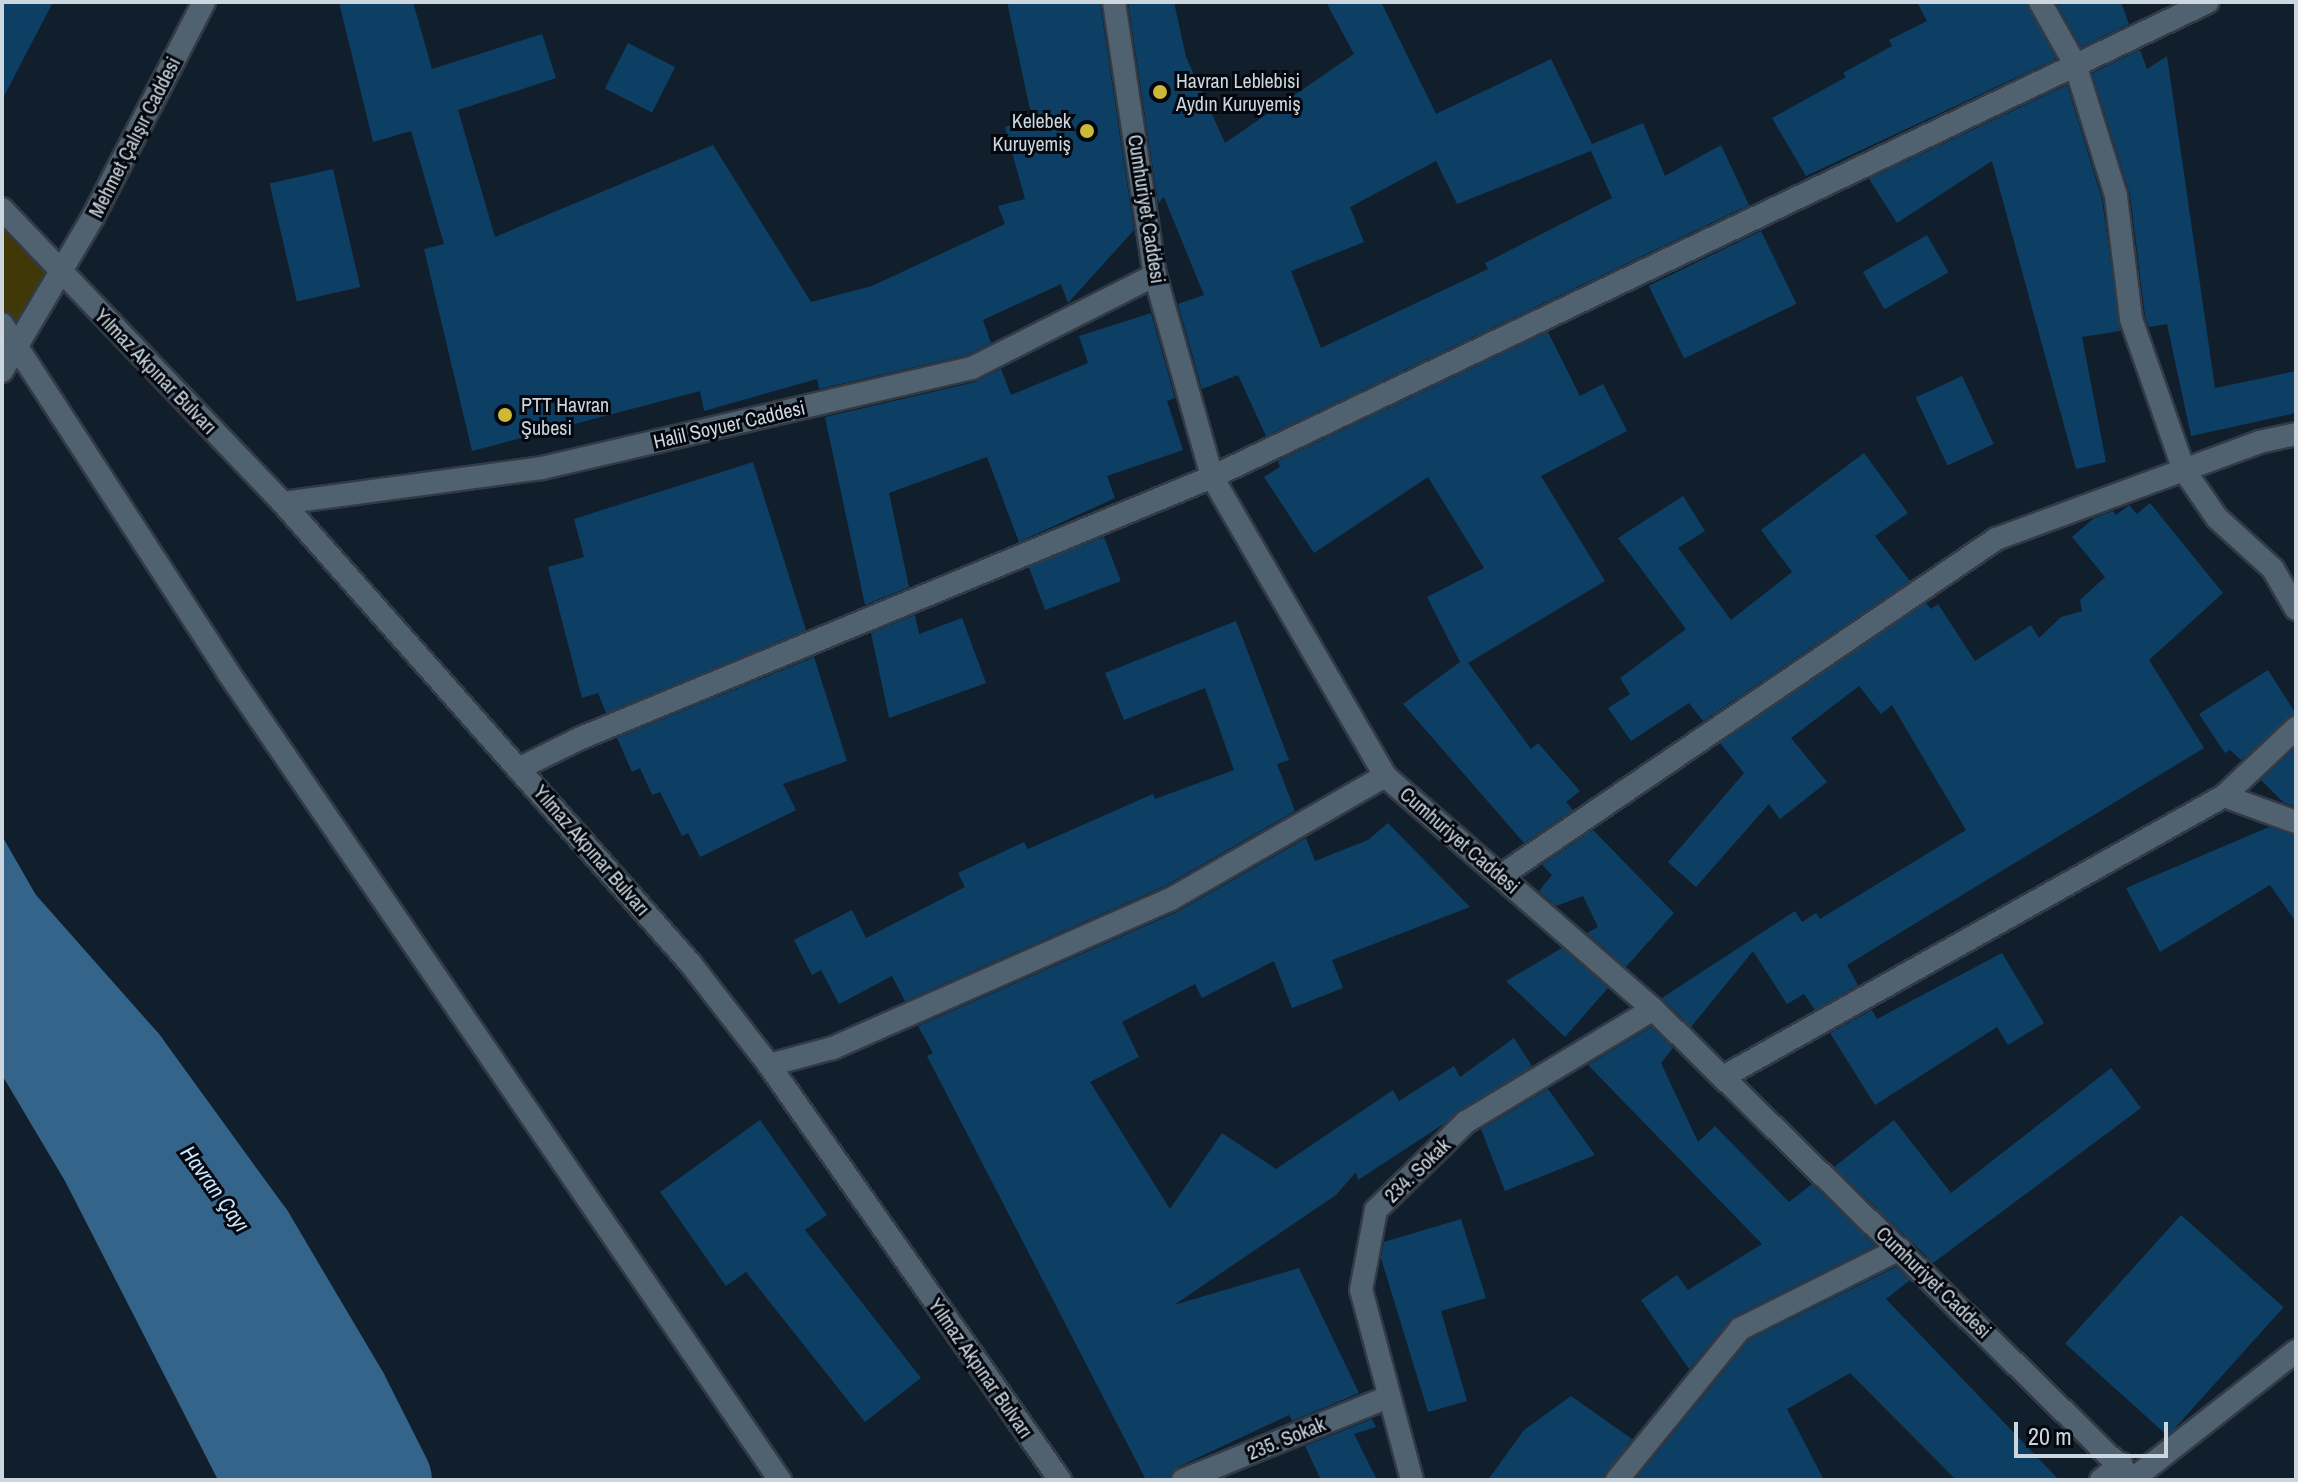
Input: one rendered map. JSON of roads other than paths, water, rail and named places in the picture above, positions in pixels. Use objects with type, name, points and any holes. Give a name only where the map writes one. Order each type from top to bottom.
[{"type":"street","name":"Mehmet Çalışır Caddesi","points":[[2,371],[62,271],[204,2]]},
{"type":"street","name":"Cumhuriyet Caddesi","points":[[1114,2],[1155,275],[1212,477],[1385,776],[1653,1009],[2129,1474]]},
{"type":"street","points":[[2040,2],[2075,64],[2116,196],[2131,319],[2184,470],[2217,518],[2273,569],[2296,609]]},
{"type":"street","points":[[520,768],[581,738],[1212,477],[2208,2]]},
{"type":"street","name":"Yılmaz Akpınar Bulvarı","points":[[2,209],[283,503],[690,963],[769,1065],[1060,1480]]},
{"type":"street","name":"Halil Soyuer Caddesi","points":[[283,503],[542,468],[972,368],[1155,275]]},
{"type":"street","points":[[2,324],[227,671],[780,1480]]},
{"type":"street","points":[[1502,875],[1996,539],[2184,470],[2296,434]]},
{"type":"street","points":[[1723,1077],[2224,796],[2296,728]]},
{"type":"street","points":[[769,1065],[833,1048],[1171,899],[1385,776]]},
{"type":"street","points":[[2224,796],[2296,822]]},
{"type":"street","name":"234. Sokak","points":[[1412,1480],[1361,1290],[1376,1210],[1466,1122],[1653,1009]]},
{"type":"street","points":[[1617,1480],[1740,1329],[1900,1249]]},
{"type":"street","points":[[2101,1480],[2129,1474],[2296,1351]]},
{"type":"street","name":"235. Sokak","points":[[1183,1480],[1388,1397]]},
{"type":"water","points":[[2,836],[90,989],[257,1315],[386,1480],[218,1480],[65,1181],[2,1075]]},
{"type":"waterway","name":"Havran Çayı","points":[[2,926],[124,1064],[249,1236],[343,1395],[386,1480]]},
{"type":"place","name":"Havran Leblebisi Aydın Kuruyemiş","points":[[1160,92]]},
{"type":"place","name":"Kelebek Kuruyemiş","points":[[1087,131]]},
{"type":"place","name":"PTT Havran Şubesi","points":[[505,415]]}]
